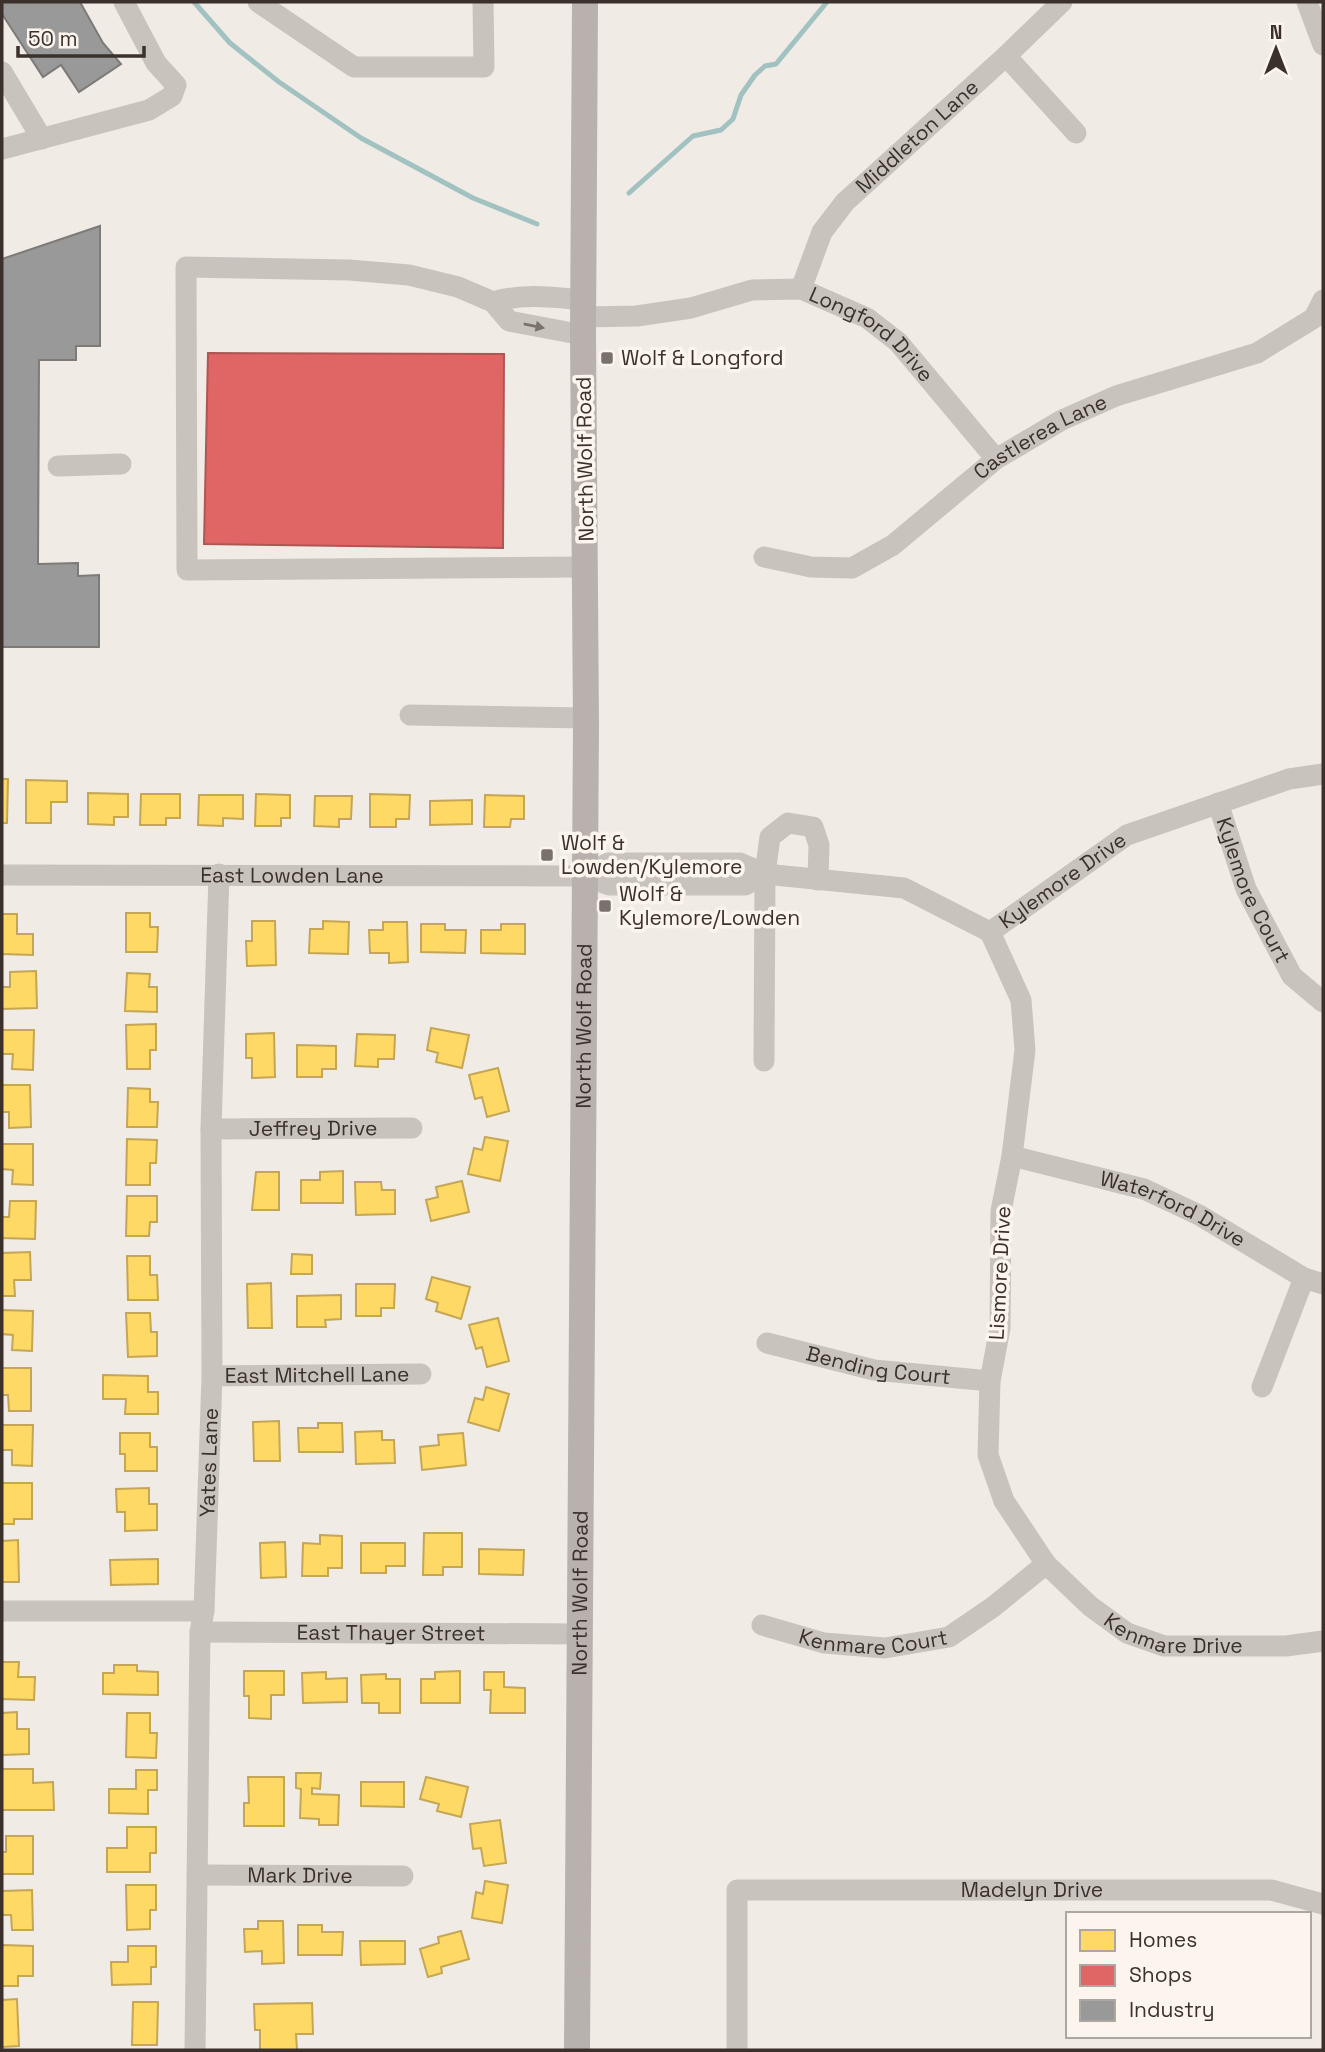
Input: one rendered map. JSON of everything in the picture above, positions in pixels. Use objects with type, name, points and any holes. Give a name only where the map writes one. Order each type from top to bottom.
[{"type":"main road","name":"North Wolf Road","points":[[577,2050],[586,719],[583,317],[585,2]]},
{"type":"street","points":[[2,149],[149,110],[172,96],[176,85],[156,63],[124,2]]},
{"type":"street","points":[[258,2],[354,67],[484,66],[483,2]]},
{"type":"street","name":"Middleton Lane","points":[[801,289],[822,232],[845,202],[1062,2]]},
{"type":"street","points":[[1307,2],[1323,45]]},
{"type":"street","points":[[1006,56],[1076,133]]},
{"type":"street","points":[[2,72],[42,139]]},
{"type":"street","points":[[583,317],[509,321],[493,303],[458,287],[409,275],[349,270],[186,267],[187,570],[586,567]]},
{"type":"street","name":"Longford Drive","points":[[583,317],[637,316],[691,308],[752,290],[801,289],[867,318],[898,342],[996,459]]},
{"type":"street","points":[[493,303],[510,297],[544,296],[583,317]]},
{"type":"street","name":"Castlerea Lane","points":[[764,557],[811,567],[852,568],[892,545],[996,459],[1062,420],[1116,396],[1257,353],[1314,318],[1323,300]]},
{"type":"street","points":[[58,466],[121,464]]},
{"type":"street","points":[[410,715],[586,719]]},
{"type":"street","name":"Kylemore Drive","points":[[585,876],[609,886],[745,885],[765,874],[904,888],[990,932],[1127,835],[1289,779],[1323,774]]},
{"type":"street","name":"Kylemore Court","points":[[1218,803],[1245,888],[1292,976],[1323,1002]]},
{"type":"street","points":[[764,1061],[765,874],[770,837],[788,823],[813,827],[819,845],[818,880]]},
{"type":"street","name":"Yates Lane","points":[[195,2050],[202,1622],[212,1376],[211,1129],[219,874]]},
{"type":"street","name":"East Lowden Lane","points":[[2,875],[585,876]]},
{"type":"street","name":"Lismore Drive","points":[[990,932],[1021,1000],[1025,1050],[1012,1156],[1001,1211],[1000,1328],[990,1381],[988,1455],[1004,1501],[1046,1564]]},
{"type":"street","name":"Jeffrey Drive","points":[[211,1129],[412,1128]]},
{"type":"street","name":"Waterford Drive","points":[[1012,1156],[1144,1189],[1199,1215],[1314,1281]]},
{"type":"street","points":[[1262,1387],[1314,1281]]},
{"type":"street","name":"Bending Court","points":[[767,1343],[874,1370],[990,1381]]},
{"type":"street","name":"East Mitchell Lane","points":[[212,1376],[421,1374]]},
{"type":"street","name":"Kenmare Court","points":[[762,1625],[824,1643],[885,1648],[949,1637],[993,1607],[1046,1564]]},
{"type":"street","name":"Kenmare Drive","points":[[1046,1564],[1090,1606],[1127,1633],[1164,1646],[1286,1647],[1323,1641]]},
{"type":"street","name":"East Thayer Street","points":[[2,1611],[202,1622],[580,1634]]},
{"type":"street","name":"Mark Drive","points":[[197,1875],[403,1876]]},
{"type":"street","name":"Madelyn Drive","points":[[737,2050],[737,1890],[1271,1890],[1323,1904]]},
{"type":"building: Homes","points":[[2,779],[8,779],[7,823],[2,823]]},
{"type":"building: Homes","points":[[26,780],[67,781],[67,802],[51,802],[51,823],[26,823]]},
{"type":"building: Homes","points":[[88,793],[128,794],[128,817],[114,817],[114,825],[88,824]]},
{"type":"building: Homes","points":[[141,794],[180,794],[180,818],[166,818],[166,825],[140,825]]},
{"type":"building: Homes","points":[[256,794],[290,795],[290,818],[281,818],[281,826],[255,826]]},
{"type":"building: Homes","points":[[370,794],[410,795],[409,819],[396,819],[396,827],[370,827]]},
{"type":"building: Homes","points":[[199,795],[243,795],[243,819],[223,818],[223,826],[198,825]]},
{"type":"building: Homes","points":[[485,795],[524,796],[524,819],[511,819],[510,827],[484,827]]},
{"type":"building: Homes","points":[[315,796],[352,796],[351,819],[339,819],[339,827],[314,826]]},
{"type":"building: Homes","points":[[472,800],[472,824],[430,825],[430,801]]},
{"type":"building: Homes","points":[[126,913],[150,913],[150,927],[158,927],[157,952],[126,952]]},
{"type":"building: Homes","points":[[2,914],[17,914],[17,934],[33,934],[33,955],[2,954]]},
{"type":"building: Homes","points":[[252,921],[275,921],[276,965],[247,966],[246,941],[252,941]]},
{"type":"building: Homes","points":[[323,921],[349,922],[348,954],[309,953],[310,929],[323,929]]},
{"type":"building: Homes","points":[[383,922],[407,922],[408,962],[389,963],[389,953],[370,953],[369,930],[383,930]]},
{"type":"building: Homes","points":[[421,924],[445,924],[445,930],[466,930],[465,953],[421,952]]},
{"type":"building: Homes","points":[[501,924],[525,924],[525,954],[481,953],[481,930],[501,930]]},
{"type":"building: Homes","points":[[36,971],[37,1008],[2,1009],[2,987],[10,987],[10,972]]},
{"type":"building: Homes","points":[[127,973],[150,974],[149,987],[157,987],[157,1012],[125,1011]]},
{"type":"building: Homes","points":[[156,1024],[156,1050],[150,1050],[150,1069],[127,1069],[126,1025]]},
{"type":"building: Homes","points":[[431,1028],[469,1035],[462,1068],[436,1062],[438,1053],[427,1050]]},
{"type":"building: Homes","points":[[2,1030],[34,1030],[33,1070],[12,1069],[13,1054],[2,1054]]},
{"type":"building: Homes","points":[[274,1033],[275,1077],[252,1078],[252,1058],[246,1058],[246,1034]]},
{"type":"building: Homes","points":[[357,1034],[395,1035],[394,1059],[378,1059],[378,1067],[355,1066]]},
{"type":"building: Homes","points":[[297,1045],[336,1046],[336,1069],[322,1069],[322,1077],[297,1077]]},
{"type":"building: Homes","points":[[498,1068],[509,1111],[487,1117],[482,1097],[475,1099],[469,1075]]},
{"type":"building: Homes","points":[[2,1085],[30,1085],[31,1127],[9,1128],[9,1112],[2,1112]]},
{"type":"building: Homes","points":[[128,1088],[150,1089],[150,1102],[158,1102],[157,1127],[127,1127]]},
{"type":"building: Homes","points":[[485,1137],[508,1141],[500,1181],[468,1174],[474,1148],[482,1150]]},
{"type":"building: Homes","points":[[127,1139],[157,1140],[156,1163],[150,1163],[150,1185],[126,1185]]},
{"type":"building: Homes","points":[[2,1144],[33,1144],[33,1185],[12,1184],[13,1170],[2,1169]]},
{"type":"building: Homes","points":[[343,1171],[343,1203],[301,1203],[301,1180],[320,1180],[320,1172]]},
{"type":"building: Homes","points":[[256,1172],[279,1172],[279,1210],[252,1210]]},
{"type":"building: Homes","points":[[462,1181],[469,1212],[431,1221],[426,1200],[438,1197],[436,1187]]},
{"type":"building: Homes","points":[[355,1182],[381,1182],[382,1190],[395,1190],[395,1214],[356,1215]]},
{"type":"building: Homes","points":[[127,1196],[157,1196],[157,1222],[150,1222],[149,1236],[126,1236]]},
{"type":"building: Homes","points":[[10,1201],[36,1201],[35,1239],[2,1238],[2,1217],[9,1217]]},
{"type":"building: Homes","points":[[30,1252],[31,1280],[14,1280],[15,1296],[2,1296],[2,1253]]},
{"type":"building: Homes","points":[[292,1254],[312,1255],[312,1274],[291,1274]]},
{"type":"building: Homes","points":[[127,1256],[150,1256],[150,1275],[157,1275],[158,1300],[128,1300]]},
{"type":"building: Homes","points":[[432,1277],[470,1287],[461,1319],[436,1311],[438,1303],[426,1299]]},
{"type":"building: Homes","points":[[271,1283],[272,1328],[248,1328],[247,1284]]},
{"type":"building: Homes","points":[[356,1284],[395,1284],[394,1308],[381,1308],[381,1316],[356,1316]]},
{"type":"building: Homes","points":[[341,1295],[341,1319],[325,1320],[326,1327],[297,1327],[297,1296]]},
{"type":"building: Homes","points":[[2,1310],[33,1311],[32,1351],[12,1350],[13,1335],[2,1334]]},
{"type":"building: Homes","points":[[126,1313],[150,1313],[151,1332],[157,1332],[157,1356],[128,1357]]},
{"type":"building: Homes","points":[[498,1318],[509,1361],[487,1367],[482,1347],[476,1349],[469,1325]]},
{"type":"building: Homes","points":[[2,1368],[31,1368],[31,1411],[9,1411],[8,1395],[2,1395]]},
{"type":"building: Homes","points":[[103,1375],[148,1376],[148,1392],[158,1392],[158,1414],[125,1414],[126,1399],[103,1399]]},
{"type":"building: Homes","points":[[486,1387],[509,1394],[499,1431],[468,1422],[475,1398],[483,1400]]},
{"type":"building: Homes","points":[[279,1421],[280,1461],[254,1461],[253,1422]]},
{"type":"building: Homes","points":[[318,1423],[342,1423],[343,1452],[299,1452],[298,1428],[318,1428]]},
{"type":"building: Homes","points":[[2,1425],[33,1425],[32,1466],[12,1465],[12,1450],[2,1450]]},
{"type":"building: Homes","points":[[382,1431],[382,1440],[394,1440],[395,1463],[356,1464],[355,1432]]},
{"type":"building: Homes","points":[[120,1433],[150,1433],[150,1447],[157,1447],[157,1471],[125,1471],[125,1454],[120,1454]]},
{"type":"building: Homes","points":[[463,1433],[466,1465],[422,1470],[420,1447],[439,1445],[438,1435]]},
{"type":"building: Homes","points":[[2,1483],[32,1483],[32,1519],[14,1519],[14,1524],[2,1524]]},
{"type":"building: Homes","points":[[149,1488],[149,1504],[157,1504],[157,1530],[125,1531],[125,1512],[117,1512],[116,1489]]},
{"type":"building: Homes","points":[[424,1533],[462,1533],[462,1567],[443,1567],[443,1575],[423,1575]]},
{"type":"building: Homes","points":[[320,1535],[342,1536],[342,1568],[328,1568],[328,1576],[302,1576],[303,1543],[320,1544]]},
{"type":"building: Homes","points":[[18,1540],[19,1582],[2,1582],[2,1541]]},
{"type":"building: Homes","points":[[285,1542],[286,1577],[261,1578],[260,1543]]},
{"type":"building: Homes","points":[[361,1543],[405,1543],[405,1566],[386,1566],[386,1573],[361,1573]]},
{"type":"building: Homes","points":[[479,1549],[524,1550],[523,1575],[479,1574]]},
{"type":"building: Homes","points":[[158,1559],[158,1584],[111,1585],[110,1560]]},
{"type":"building: Homes","points":[[2,1662],[19,1662],[18,1677],[35,1677],[34,1700],[2,1699]]},
{"type":"building: Homes","points":[[114,1665],[137,1665],[137,1671],[158,1672],[158,1695],[103,1694],[103,1673],[114,1673]]},
{"type":"building: Homes","points":[[244,1671],[284,1671],[284,1695],[271,1695],[271,1719],[249,1718],[249,1696],[244,1696]]},
{"type":"building: Homes","points":[[460,1671],[460,1703],[421,1703],[421,1679],[435,1679],[435,1672]]},
{"type":"building: Homes","points":[[326,1672],[326,1679],[347,1678],[347,1702],[303,1703],[302,1673]]},
{"type":"building: Homes","points":[[484,1672],[504,1672],[504,1687],[525,1688],[525,1713],[490,1713],[491,1690],[484,1690]]},
{"type":"building: Homes","points":[[386,1674],[386,1679],[400,1679],[400,1713],[379,1713],[379,1703],[362,1703],[361,1675]]},
{"type":"building: Homes","points":[[17,1712],[17,1729],[29,1729],[29,1754],[2,1755],[2,1713]]},
{"type":"building: Homes","points":[[127,1713],[150,1713],[150,1733],[157,1733],[156,1758],[126,1757]]},
{"type":"building: Homes","points":[[2,1769],[33,1769],[33,1783],[53,1782],[54,1810],[2,1810]]},
{"type":"building: Homes","points":[[136,1770],[157,1770],[157,1790],[148,1790],[148,1814],[109,1813],[109,1789],[136,1789]]},
{"type":"building: Homes","points":[[296,1773],[321,1773],[320,1789],[312,1788],[312,1794],[339,1795],[338,1825],[319,1825],[319,1819],[300,1818],[301,1789],[296,1788]]},
{"type":"building: Homes","points":[[248,1777],[284,1777],[284,1826],[244,1826],[244,1803],[249,1803]]},
{"type":"building: Homes","points":[[426,1777],[468,1787],[461,1817],[437,1811],[439,1804],[420,1799]]},
{"type":"building: Homes","points":[[361,1782],[404,1782],[404,1807],[361,1806]]},
{"type":"building: Homes","points":[[500,1820],[506,1863],[484,1866],[481,1848],[473,1849],[470,1824]]},
{"type":"building: Homes","points":[[127,1827],[156,1827],[156,1853],[150,1853],[150,1872],[107,1872],[107,1848],[127,1848]]},
{"type":"building: Homes","points":[[6,1836],[33,1836],[33,1874],[2,1874],[2,1852],[6,1852]]},
{"type":"building: Homes","points":[[485,1881],[508,1885],[502,1923],[472,1918],[476,1892],[483,1894]]},
{"type":"building: Homes","points":[[126,1885],[156,1885],[156,1910],[150,1910],[150,1929],[127,1930]]},
{"type":"building: Homes","points":[[32,1890],[33,1930],[12,1930],[11,1915],[2,1915],[2,1891]]},
{"type":"building: Homes","points":[[258,1921],[283,1921],[284,1963],[262,1964],[262,1951],[245,1952],[244,1929],[258,1929]]},
{"type":"building: Homes","points":[[298,1925],[322,1925],[322,1932],[343,1932],[342,1955],[298,1955]]},
{"type":"building: Homes","points":[[461,1931],[469,1959],[441,1967],[442,1973],[428,1977],[420,1949],[439,1943],[438,1937]]},
{"type":"building: Homes","points":[[360,1941],[405,1941],[405,1964],[361,1965]]},
{"type":"building: Homes","points":[[2,1945],[33,1946],[33,1976],[18,1976],[18,1986],[2,1986]]},
{"type":"building: Homes","points":[[128,1946],[156,1946],[156,1967],[151,1967],[151,1984],[112,1985],[111,1962],[128,1962]]},
{"type":"building: Homes","points":[[17,1999],[19,2046],[2,2047],[2,2000]]},
{"type":"building: Homes","points":[[133,2002],[158,2002],[157,2045],[132,2045]]},
{"type":"building: Homes","points":[[312,2003],[313,2034],[296,2034],[297,2050],[260,2050],[260,2030],[255,2030],[254,2004]]},
{"type":"building: Shops","points":[[208,353],[504,354],[503,548],[204,544]]},
{"type":"building: Industry","points":[[2,2],[80,2],[103,43],[121,64],[79,92],[61,65],[43,77],[2,14]]},
{"type":"building: Industry","points":[[100,226],[100,346],[76,346],[76,360],[39,360],[38,564],[78,563],[78,576],[99,575],[99,647],[2,647],[2,259]]},
{"type":"waterway","points":[[194,2],[230,43],[279,82],[361,138],[473,198],[537,224]]},
{"type":"waterway","points":[[629,193],[693,136],[721,130],[733,119],[741,95],[755,75],[765,66],[776,64],[827,2]]},
{"type":"place","name":"Wolf & Longford","points":[[607,358]]},
{"type":"place","name":"Wolf & Lowden/Kylemore","points":[[547,855]]},
{"type":"place","name":"Wolf & Kylemore/Lowden","points":[[605,906]]}]
